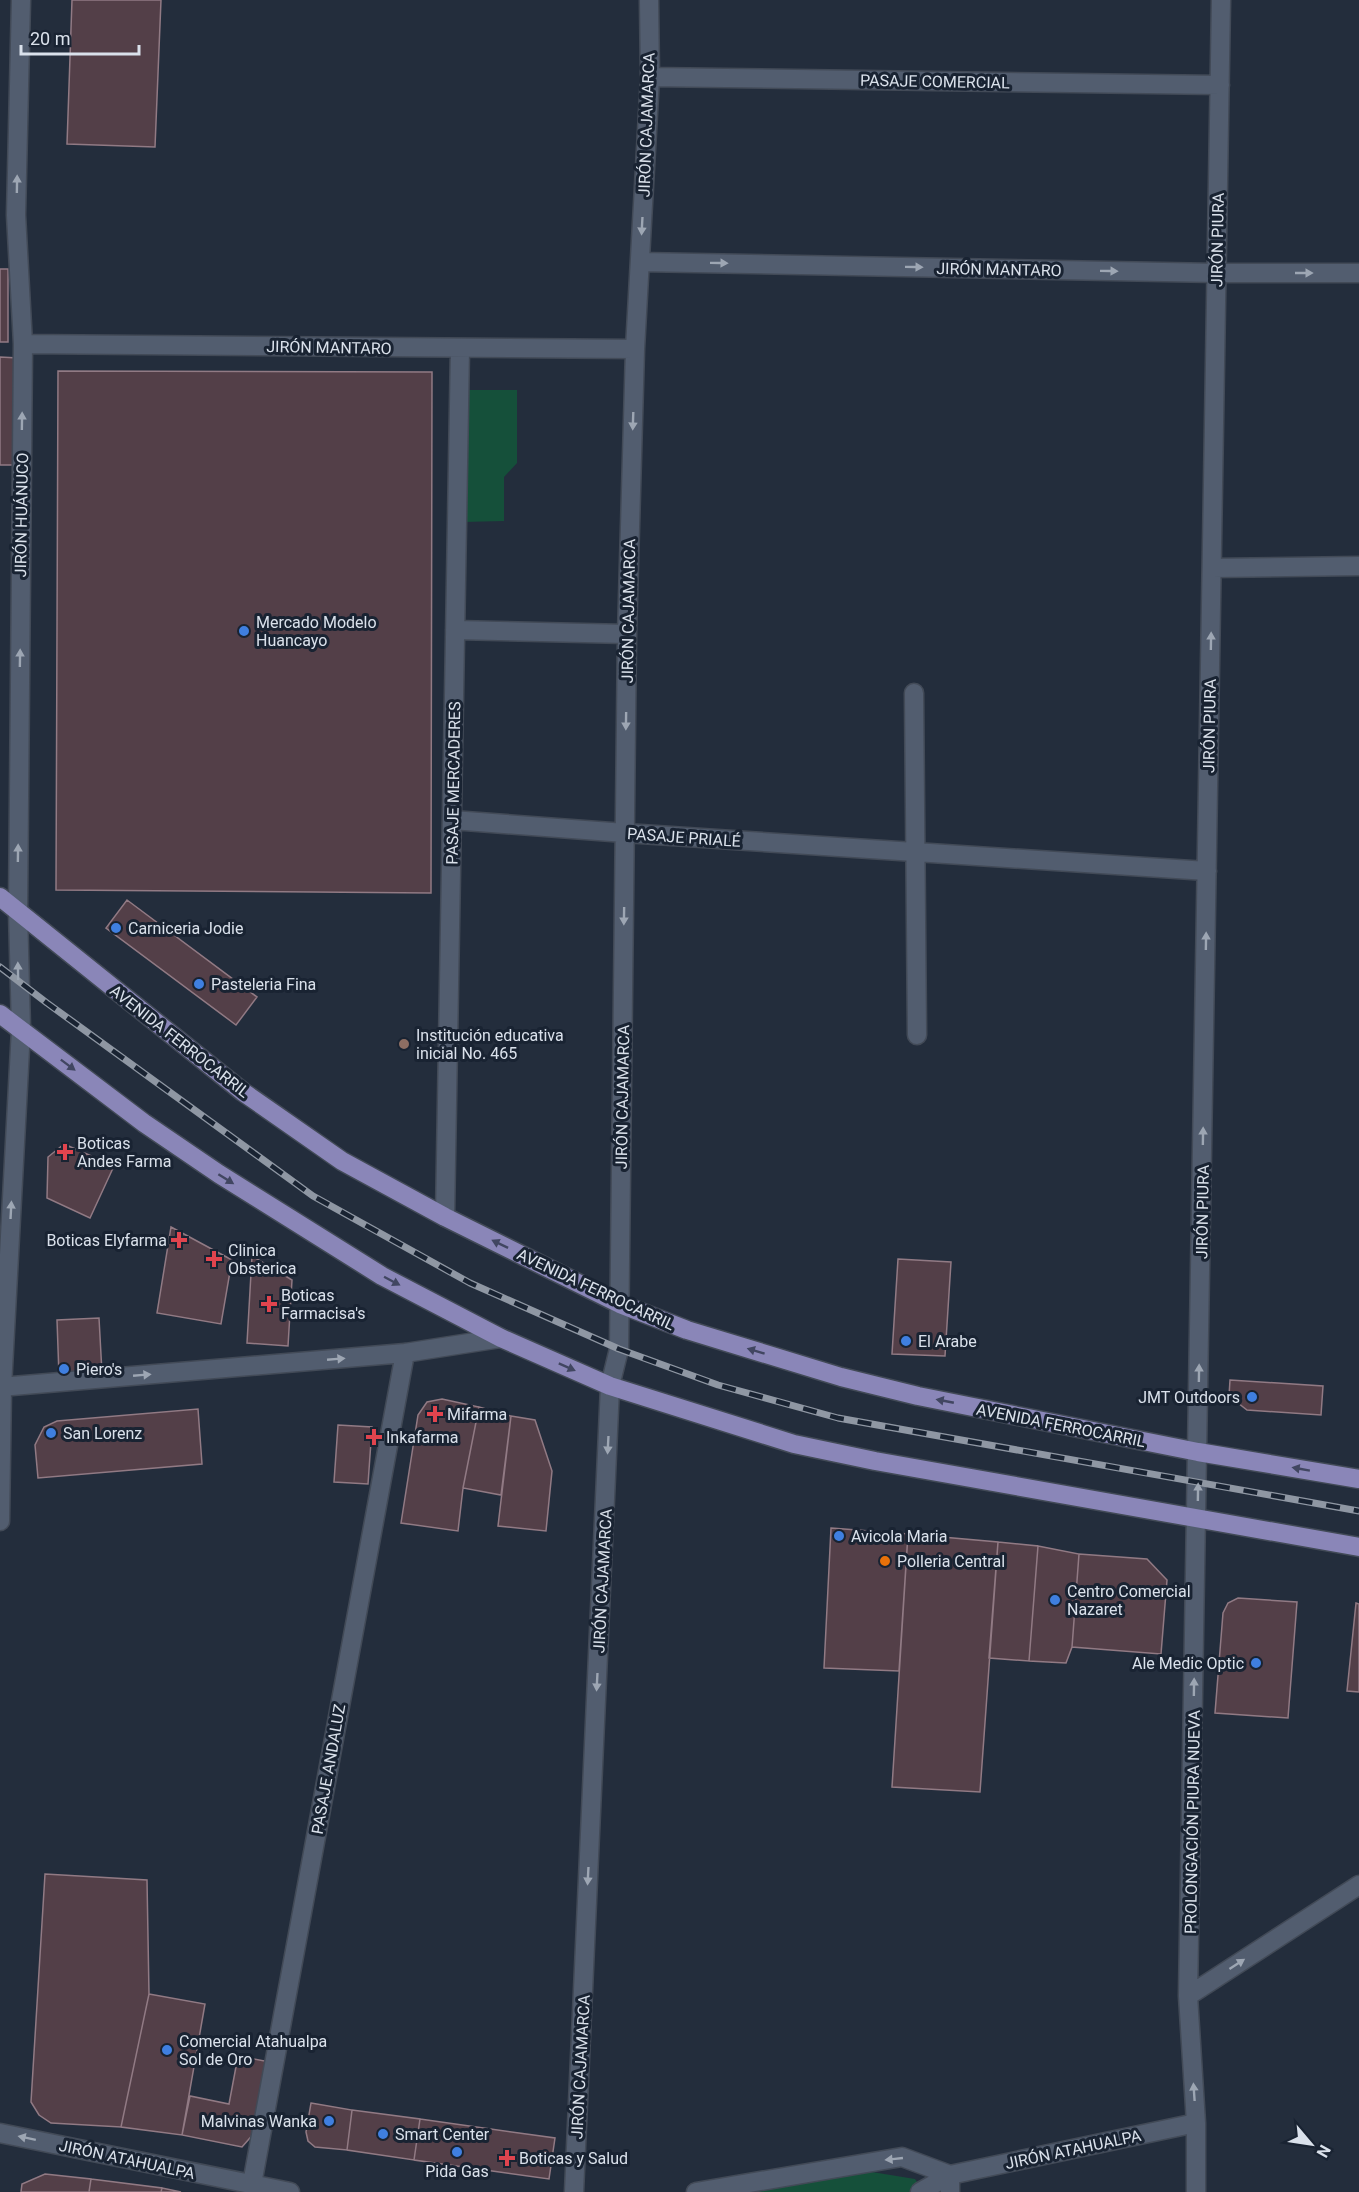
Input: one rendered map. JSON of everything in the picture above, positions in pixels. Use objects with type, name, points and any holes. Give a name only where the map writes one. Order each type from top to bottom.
[{"type":"main road","name":"AVENIDA FERROCARRIL","points":[[0,897],[243,1092],[342,1161],[445,1217],[620,1304],[687,1330],[841,1377],[918,1396],[1198,1452],[1359,1479]]},
{"type":"main road","points":[[0,1014],[144,1123],[219,1174],[382,1276],[501,1338],[610,1386],[794,1444],[875,1461],[1359,1547]]},
{"type":"street","name":"JIRÓN HUÁNUCO","points":[[0,1521],[1,1387],[21,1029],[18,982],[18,911],[23,344],[8,215],[21,0]]},
{"type":"street","name":"JIRÓN CAJAMARCA","points":[[574,2192],[610,1386],[619,1349],[627,634],[635,349],[650,77],[649,0]]},
{"type":"street","name":"JIRÓN PIURA","points":[[1198,1452],[1221,0]]},
{"type":"street","name":"PASAJE COMERCIAL","points":[[650,77],[1220,85]]},
{"type":"street","name":"JIRÓN MANTARO","points":[[640,262],[1217,273],[1359,273]]},
{"type":"street","name":"JIRÓN MANTARO","points":[[23,344],[635,349]]},
{"type":"street","name":"PASAJE MERCADERES","points":[[445,1217],[460,348]]},
{"type":"street","points":[[1212,568],[1359,566]]},
{"type":"street","points":[[455,630],[627,634]]},
{"type":"street","points":[[914,693],[917,1035]]},
{"type":"street","name":"PASAJE PRIALÉ","points":[[452,820],[1207,871]]},
{"type":"street","points":[[1,1387],[405,1353],[501,1338]]},
{"type":"street","name":"PASAJE ANDALUZ","points":[[252,2184],[405,1353]]},
{"type":"street","name":"PROLONGACIÓN PIURA NUEVA","points":[[1196,2192],[1196,2123],[1188,1995],[1198,1452]]},
{"type":"street","points":[[1188,1995],[1359,1885]]},
{"type":"street","name":"JIRÓN ATAHUALPA","points":[[920,2192],[1196,2123]]},
{"type":"street","name":"JIRÓN ATAHUALPA","points":[[0,2133],[290,2192]]},
{"type":"street","points":[[696,2192],[902,2157],[950,2183]]},
{"type":"green space","points":[[464,390],[517,390],[517,463],[504,477],[504,521],[462,522]]},
{"type":"green space","points":[[872,2172],[915,2179],[920,2186],[909,2192],[748,2192]]},
{"type":"building","points":[[72,0],[161,0],[155,147],[67,144]]},
{"type":"building","points":[[0,269],[8,269],[8,342],[0,342]]},
{"type":"building","points":[[0,357],[18,358],[16,465],[0,465]]},
{"type":"building","name":"Mercado Modelo Huancayo","points":[[58,371],[432,372],[431,893],[56,890]]},
{"type":"building","points":[[127,900],[257,997],[236,1025],[106,928]]},
{"type":"building","points":[[64,1144],[114,1166],[90,1218],[47,1198],[48,1157]]},
{"type":"building","points":[[171,1227],[232,1260],[221,1324],[157,1313]]},
{"type":"building","points":[[252,1256],[292,1280],[288,1346],[247,1343]]},
{"type":"building","points":[[898,1259],[951,1262],[945,1356],[892,1354]]},
{"type":"building","points":[[99,1318],[102,1373],[59,1376],[57,1320]]},
{"type":"building","points":[[1230,1380],[1323,1386],[1321,1415],[1247,1410],[1229,1396]]},
{"type":"building","points":[[442,1399],[479,1407],[463,1488],[458,1531],[401,1523],[418,1415],[427,1402]]},
{"type":"building","points":[[479,1407],[511,1416],[501,1495],[463,1488]]},
{"type":"building","points":[[198,1409],[202,1464],[38,1478],[35,1445],[44,1427],[57,1421]]},
{"type":"building","points":[[511,1416],[535,1420],[552,1471],[546,1531],[498,1526]]},
{"type":"building","points":[[338,1425],[372,1427],[368,1484],[334,1482]]},
{"type":"building","points":[[831,1528],[908,1534],[899,1671],[824,1668]]},
{"type":"building","points":[[908,1534],[998,1542],[980,1792],[892,1787]]},
{"type":"building","points":[[998,1542],[1038,1546],[1029,1661],[989,1658]]},
{"type":"building","name":"Centro Comercial Nazaret","points":[[1038,1546],[1079,1554],[1072,1647],[1066,1663],[1029,1661]]},
{"type":"building","points":[[1079,1554],[1147,1559],[1167,1580],[1161,1654],[1072,1647]]},
{"type":"building","name":"Ale Medic Optic","points":[[1238,1598],[1297,1602],[1288,1718],[1215,1713],[1223,1613],[1228,1603]]},
{"type":"building","points":[[1356,1603],[1359,1604],[1359,1692],[1347,1691]]},
{"type":"building","points":[[45,1874],[147,1880],[149,1994],[121,2127],[51,2123],[39,2115],[31,2102]]},
{"type":"building","name":"Comercial Atahualpa Sol de Oro","points":[[149,1994],[205,2004],[182,2135],[121,2127]]},
{"type":"building","points":[[238,2056],[270,2062],[256,2131],[242,2147],[182,2135],[190,2096],[229,2104]]},
{"type":"building","name":"Malvinas Wanka","points":[[311,2103],[352,2110],[347,2150],[315,2147],[308,2141],[306,2132]]},
{"type":"building","name":"Smart Center","points":[[352,2110],[420,2119],[414,2160],[347,2150]]},
{"type":"building","points":[[420,2119],[555,2138],[549,2179],[414,2160]]},
{"type":"building","points":[[45,2174],[91,2179],[89,2192],[21,2192],[22,2184]]},
{"type":"building","points":[[91,2179],[162,2188],[161,2192],[89,2192]]},
{"type":"building","points":[[162,2188],[181,2192],[161,2192]]},
{"type":"railway","points":[[0,967],[313,1196],[470,1283],[619,1349],[718,1385],[838,1418],[1359,1511]]},
{"type":"place","name":"Mercado Modelo Huancayo","points":[[244,631]]},
{"type":"place","name":"Carniceria Jodie","points":[[116,928]]},
{"type":"place","name":"Pasteleria Fina","points":[[199,984]]},
{"type":"place","name":"Institución educativa inicial No. 465","points":[[404,1044]]},
{"type":"place","name":"Boticas Andes Farma","points":[[65,1152]]},
{"type":"place","name":"Boticas Elyfarma","points":[[179,1240]]},
{"type":"place","name":"Clinica Obsterica","points":[[214,1259]]},
{"type":"place","name":"Boticas Farmacisa's","points":[[269,1304]]},
{"type":"place","name":"El Arabe","points":[[906,1341]]},
{"type":"place","name":"Piero's","points":[[64,1369]]},
{"type":"place","name":"JMT Outdoors","points":[[1252,1397]]},
{"type":"place","name":"Mifarma","points":[[435,1414]]},
{"type":"place","name":"San Lorenz","points":[[51,1433]]},
{"type":"place","name":"Inkafarma","points":[[374,1437]]},
{"type":"place","name":"Avicola Maria","points":[[839,1536]]},
{"type":"place","name":"Polleria Central","points":[[885,1561]]},
{"type":"place","name":"Centro Comercial Nazaret","points":[[1055,1600]]},
{"type":"place","name":"Ale Medic Optic","points":[[1256,1663]]},
{"type":"place","name":"Comercial Atahualpa Sol de Oro","points":[[167,2050]]},
{"type":"place","name":"Malvinas Wanka","points":[[329,2121]]},
{"type":"place","name":"Smart Center","points":[[383,2134]]},
{"type":"place","name":"Pida Gas","points":[[457,2152]]},
{"type":"place","name":"Boticas y Salud","points":[[507,2158]]}]
